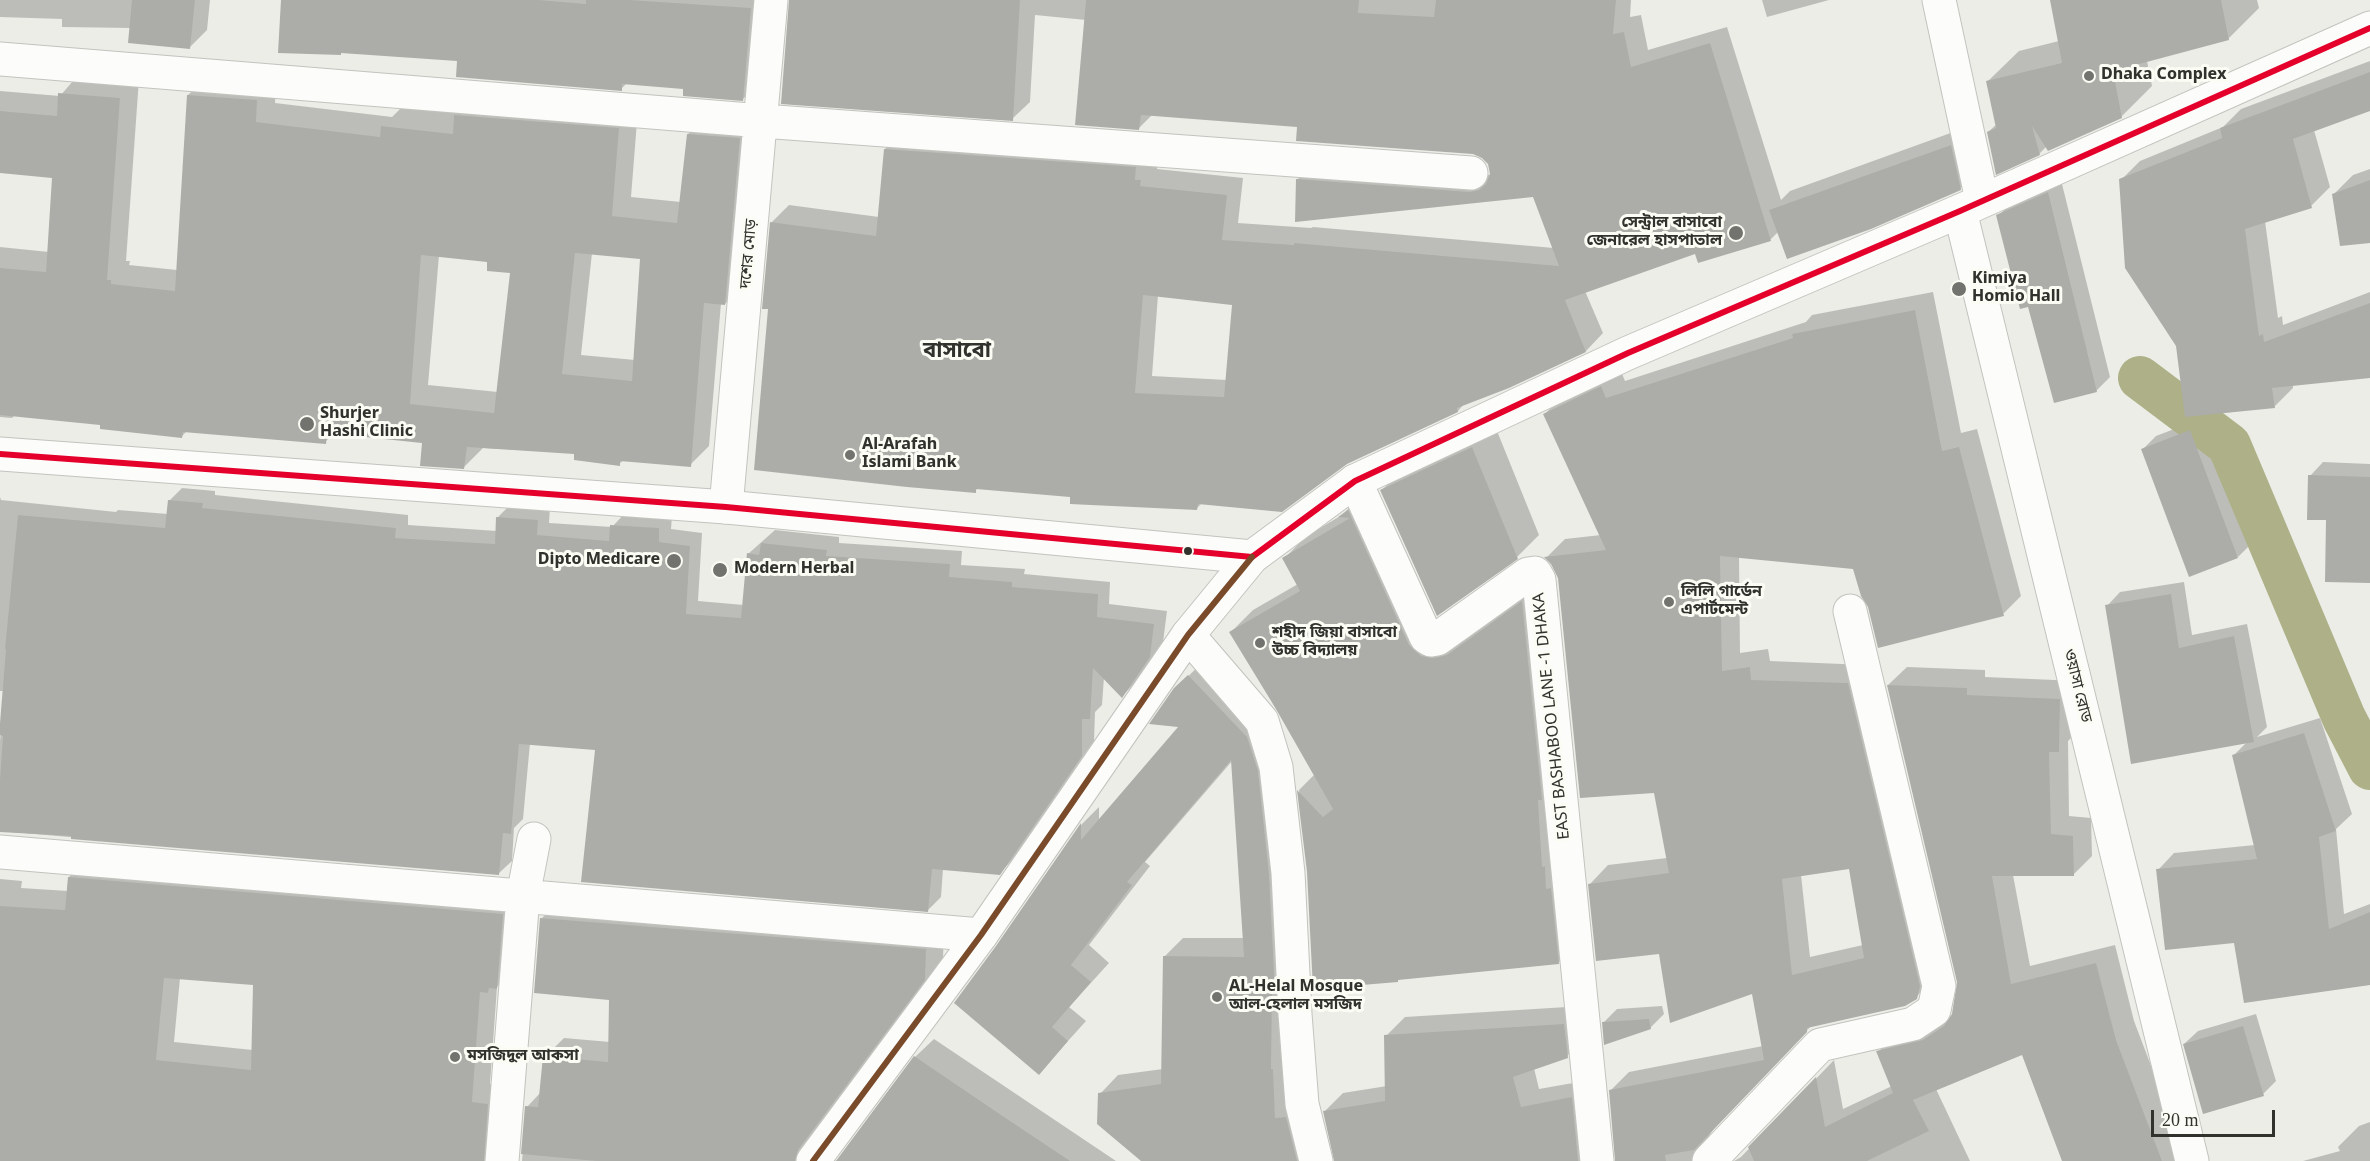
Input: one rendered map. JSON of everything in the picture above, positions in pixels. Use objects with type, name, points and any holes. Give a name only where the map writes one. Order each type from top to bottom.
[{"type":"street","name":"দশের মোড়","points":[[726,507],[771,0]]},
{"type":"street","name":"ওয়াসা রোড","points":[[1939,0],[1971,206],[2193,1161]]},
{"type":"street","points":[[813,1161],[981,935],[1188,635],[1252,557],[1355,481],[1628,353],[1971,206],[2370,28]]},
{"type":"street","points":[[0,59],[762,121],[1471,173]]},
{"type":"street","points":[[0,454],[726,507],[1252,557]]},
{"type":"street","name":"EAST BASHABOO LANE -1 DHAKA","points":[[1355,481],[1426,637],[1431,640],[1437,639],[1528,574],[1535,573],[1539,580],[1597,1161]]},
{"type":"street","points":[[1709,1161],[1820,1045],[1913,1024],[1934,1010],[1939,986],[1850,611]]},
{"type":"street","points":[[1188,635],[1262,721],[1276,766],[1288,873],[1302,1104],[1316,1161]]},
{"type":"street","points":[[502,1161],[523,896],[534,838]]},
{"type":"street","points":[[0,852],[981,935]]},
{"type":"building","points":[[132,0],[195,0],[190,49],[128,43]]},
{"type":"building","points":[[281,0],[539,0],[586,4],[586,0],[630,0],[751,8],[743,101],[683,96],[683,89],[622,84],[622,91],[456,77],[457,61],[341,53],[341,55],[278,53]]},
{"type":"building","points":[[789,0],[1020,0],[1013,121],[781,104]]},
{"type":"building","points":[[1086,0],[1359,0],[1358,13],[1434,17],[1436,0],[1616,0],[1613,34],[1624,32],[1631,67],[1710,43],[1771,241],[1698,263],[1695,254],[1565,300],[1586,352],[1509,388],[1457,408],[1458,412],[1347,464],[1282,512],[1198,504],[1197,510],[1070,504],[1070,497],[976,489],[976,493],[754,470],[768,309],[762,309],[770,222],[876,236],[884,149],[1136,167],[1135,180],[1141,180],[1140,186],[1227,195],[1222,240],[1294,245],[1294,243],[1559,266],[1533,197],[1295,222],[1296,179],[1470,192],[1479,190],[1486,184],[1490,174],[1488,164],[1473,154],[1296,141],[1297,127],[1141,115],[1139,130],[1075,125]],"holes":[[[1143,295],[1232,305],[1224,397],[1135,393]]]},
{"type":"building","name":"Dhaka Complex","points":[[2050,0],[2221,0],[2229,40],[2113,71],[2122,118],[2048,151],[2032,126],[2040,155],[1996,175],[1987,132],[1996,128],[1986,81],[2062,63]]},
{"type":"building","points":[[2370,72],[2370,111],[2293,139],[2312,208],[2245,229],[2259,336],[2263,334],[2264,342],[2370,303],[2370,378],[2272,388],[2275,408],[2185,417],[2176,346],[2125,268],[2119,179],[2222,138],[2220,128]]},
{"type":"building","points":[[58,93],[120,98],[107,280],[111,280],[111,284],[175,291],[187,95],[257,100],[256,122],[380,137],[381,126],[453,134],[454,115],[619,128],[612,216],[677,223],[687,134],[740,138],[725,305],[704,303],[691,467],[620,461],[620,466],[574,460],[574,454],[467,447],[464,469],[420,466],[422,443],[327,433],[326,444],[183,432],[182,438],[100,429],[100,425],[0,415],[0,268],[46,272],[52,178],[0,173],[0,111],[57,116]],"holes":[[[575,253],[640,259],[632,381],[562,374]],[[421,255],[487,262],[487,271],[510,273],[494,413],[410,404]]]},
{"type":"building","points":[[1951,145],[1961,190],[1871,229],[1787,259],[1769,210]]},
{"type":"building","points":[[2370,180],[2370,243],[2340,246],[2332,194]]},
{"type":"building","points":[[2048,192],[2097,392],[2054,403],[2028,307],[2020,309],[1996,215]]},
{"type":"building","points":[[1915,310],[1942,451],[1959,447],[2004,616],[1878,648],[1868,607],[1861,596],[1853,569],[1720,556],[1722,671],[1750,667],[1751,680],[1848,683],[1920,986],[1917,999],[1905,1006],[1807,1028],[1807,1032],[1694,1150],[1665,1155],[1666,1161],[1615,1161],[1609,1090],[1764,1060],[1752,994],[1670,1023],[1659,954],[1596,961],[1588,884],[1669,873],[1654,793],[1580,798],[1558,578],[1551,564],[1544,557],[1606,550],[1543,414],[1601,386],[1606,398],[1793,338],[1792,334]],"holes":[[[1849,869],[1864,958],[1792,975],[1782,879]]]},
{"type":"building","points":[[2190,430],[2238,558],[2189,577],[2141,449]]},
{"type":"building","points":[[1472,447],[1518,559],[1437,616],[1380,490]]},
{"type":"building","points":[[2308,475],[2370,477],[2370,583],[2325,582],[2326,520],[2307,520]]},
{"type":"building","points":[[168,500],[203,503],[202,508],[396,528],[395,538],[495,544],[496,517],[538,520],[537,535],[609,541],[610,525],[659,528],[659,542],[690,546],[686,614],[741,618],[747,553],[759,555],[761,543],[827,550],[826,556],[950,564],[949,577],[1012,582],[1012,587],[1098,594],[1097,617],[1154,624],[1150,657],[1122,698],[1093,668],[1090,719],[1082,719],[1082,756],[1000,875],[932,869],[928,912],[581,882],[595,750],[519,744],[511,834],[503,833],[499,875],[71,839],[71,836],[0,832],[3,736],[0,735],[0,723],[18,515],[165,528]]},
{"type":"building","points":[[1348,510],[1409,645],[1421,656],[1434,658],[1447,655],[1522,601],[1542,800],[1538,800],[1542,867],[1545,866],[1546,889],[1551,888],[1559,964],[1313,989],[1307,872],[1297,790],[1323,817],[1333,809],[1229,632],[1300,591],[1282,558],[1350,518],[1338,517]]},
{"type":"building","points":[[2171,594],[2179,648],[2234,636],[2254,742],[2131,764],[2105,605]]},
{"type":"building","points":[[1188,675],[1247,737],[1258,771],[1269,875],[1275,992],[1272,992],[1271,1069],[1273,1069],[1275,1118],[1286,1117],[1297,1161],[1141,1161],[1097,1124],[1098,1093],[1161,1084],[1163,956],[1244,957],[1231,760],[1127,882],[1132,885],[1071,965],[1091,982],[1052,1027],[1068,1041],[1039,1075],[954,1003],[1081,823],[1081,840],[1178,727],[1149,724],[1174,688]]},
{"type":"building","points":[[1887,685],[1967,688],[1967,695],[2060,699],[2059,752],[2049,752],[2051,834],[2073,836],[2074,876],[1992,876],[2011,984],[2096,963],[2116,1040],[2162,1161],[2062,1161],[2022,1055],[1913,1100],[1929,1131],[1867,1161],[1754,1161],[1748,1147],[1816,1077],[1825,1127],[1893,1093],[1876,1051],[1923,1040],[1944,1026],[1952,1014],[1957,982]]},
{"type":"building","points":[[2304,733],[2336,831],[2319,837],[2329,929],[2370,912],[2370,985],[2244,1003],[2234,943],[2165,950],[2156,869],[2257,859],[2232,755]]},
{"type":"building","points":[[68,877],[503,914],[497,989],[489,988],[488,993],[480,992],[472,1102],[488,1104],[484,1161],[0,1161],[0,906],[65,910]],"holes":[[[164,978],[253,985],[251,1070],[156,1060]]]},
{"type":"building","points":[[540,918],[926,949],[925,980],[798,1150],[795,1161],[596,1161],[521,1154],[525,1106],[538,1107],[543,1056],[608,1062],[609,1000],[534,993]]},
{"type":"building","points":[[1649,1019],[1651,1029],[1604,1045],[1602,1022]]},
{"type":"building","points":[[1564,1024],[1568,1058],[1513,1077],[1521,1107],[1572,1097],[1578,1161],[1334,1161],[1323,1111],[1385,1101],[1384,1035]]},
{"type":"building","points":[[2243,1026],[2264,1096],[2203,1114],[2183,1044]]},
{"type":"building","points":[[914,1056],[1004,1117],[1070,1161],[836,1161]]},
{"type":"waterway","points":[[2140,378],[2229,445],[2344,718],[2370,768]]},
{"type":"transit line","points":[[0,454],[726,507],[1252,557],[1355,481],[1628,353],[1960,211],[2370,28]]},
{"type":"transit line","points":[[813,1161],[981,935],[1188,635],[1252,557]]},
{"type":"place","name":"Dhaka Complex","points":[[2089,76]]},
{"type":"place","name":"সেন্ট্রাল বাসাবো জেনারেল হাসপাতাল","points":[[1736,233]]},
{"type":"place","name":"Kimiya Homio Hall","points":[[1959,289]]},
{"type":"place","name":"Shurjer Hashi Clinic","points":[[307,424]]},
{"type":"place","name":"Al-Arafah Islami Bank","points":[[850,455]]},
{"type":"place","name":"Dipto Medicare","points":[[674,561]]},
{"type":"place","name":"Modern Herbal","points":[[720,570]]},
{"type":"place","name":"লিলি গার্ডেন এপার্টমেন্ট","points":[[1669,602]]},
{"type":"place","name":"শহীদ জিয়া বাসাবো উচ্চ বিদ্যালয়","points":[[1260,643]]},
{"type":"place","name":"AL-Helal Mosque আল-হেলাল মসজিদ","points":[[1217,997]]},
{"type":"place","name":"মসজিদুল আকসা","points":[[455,1057]]},
{"type":"district","name":"বাসাবো","points":[[957,353]]}]
